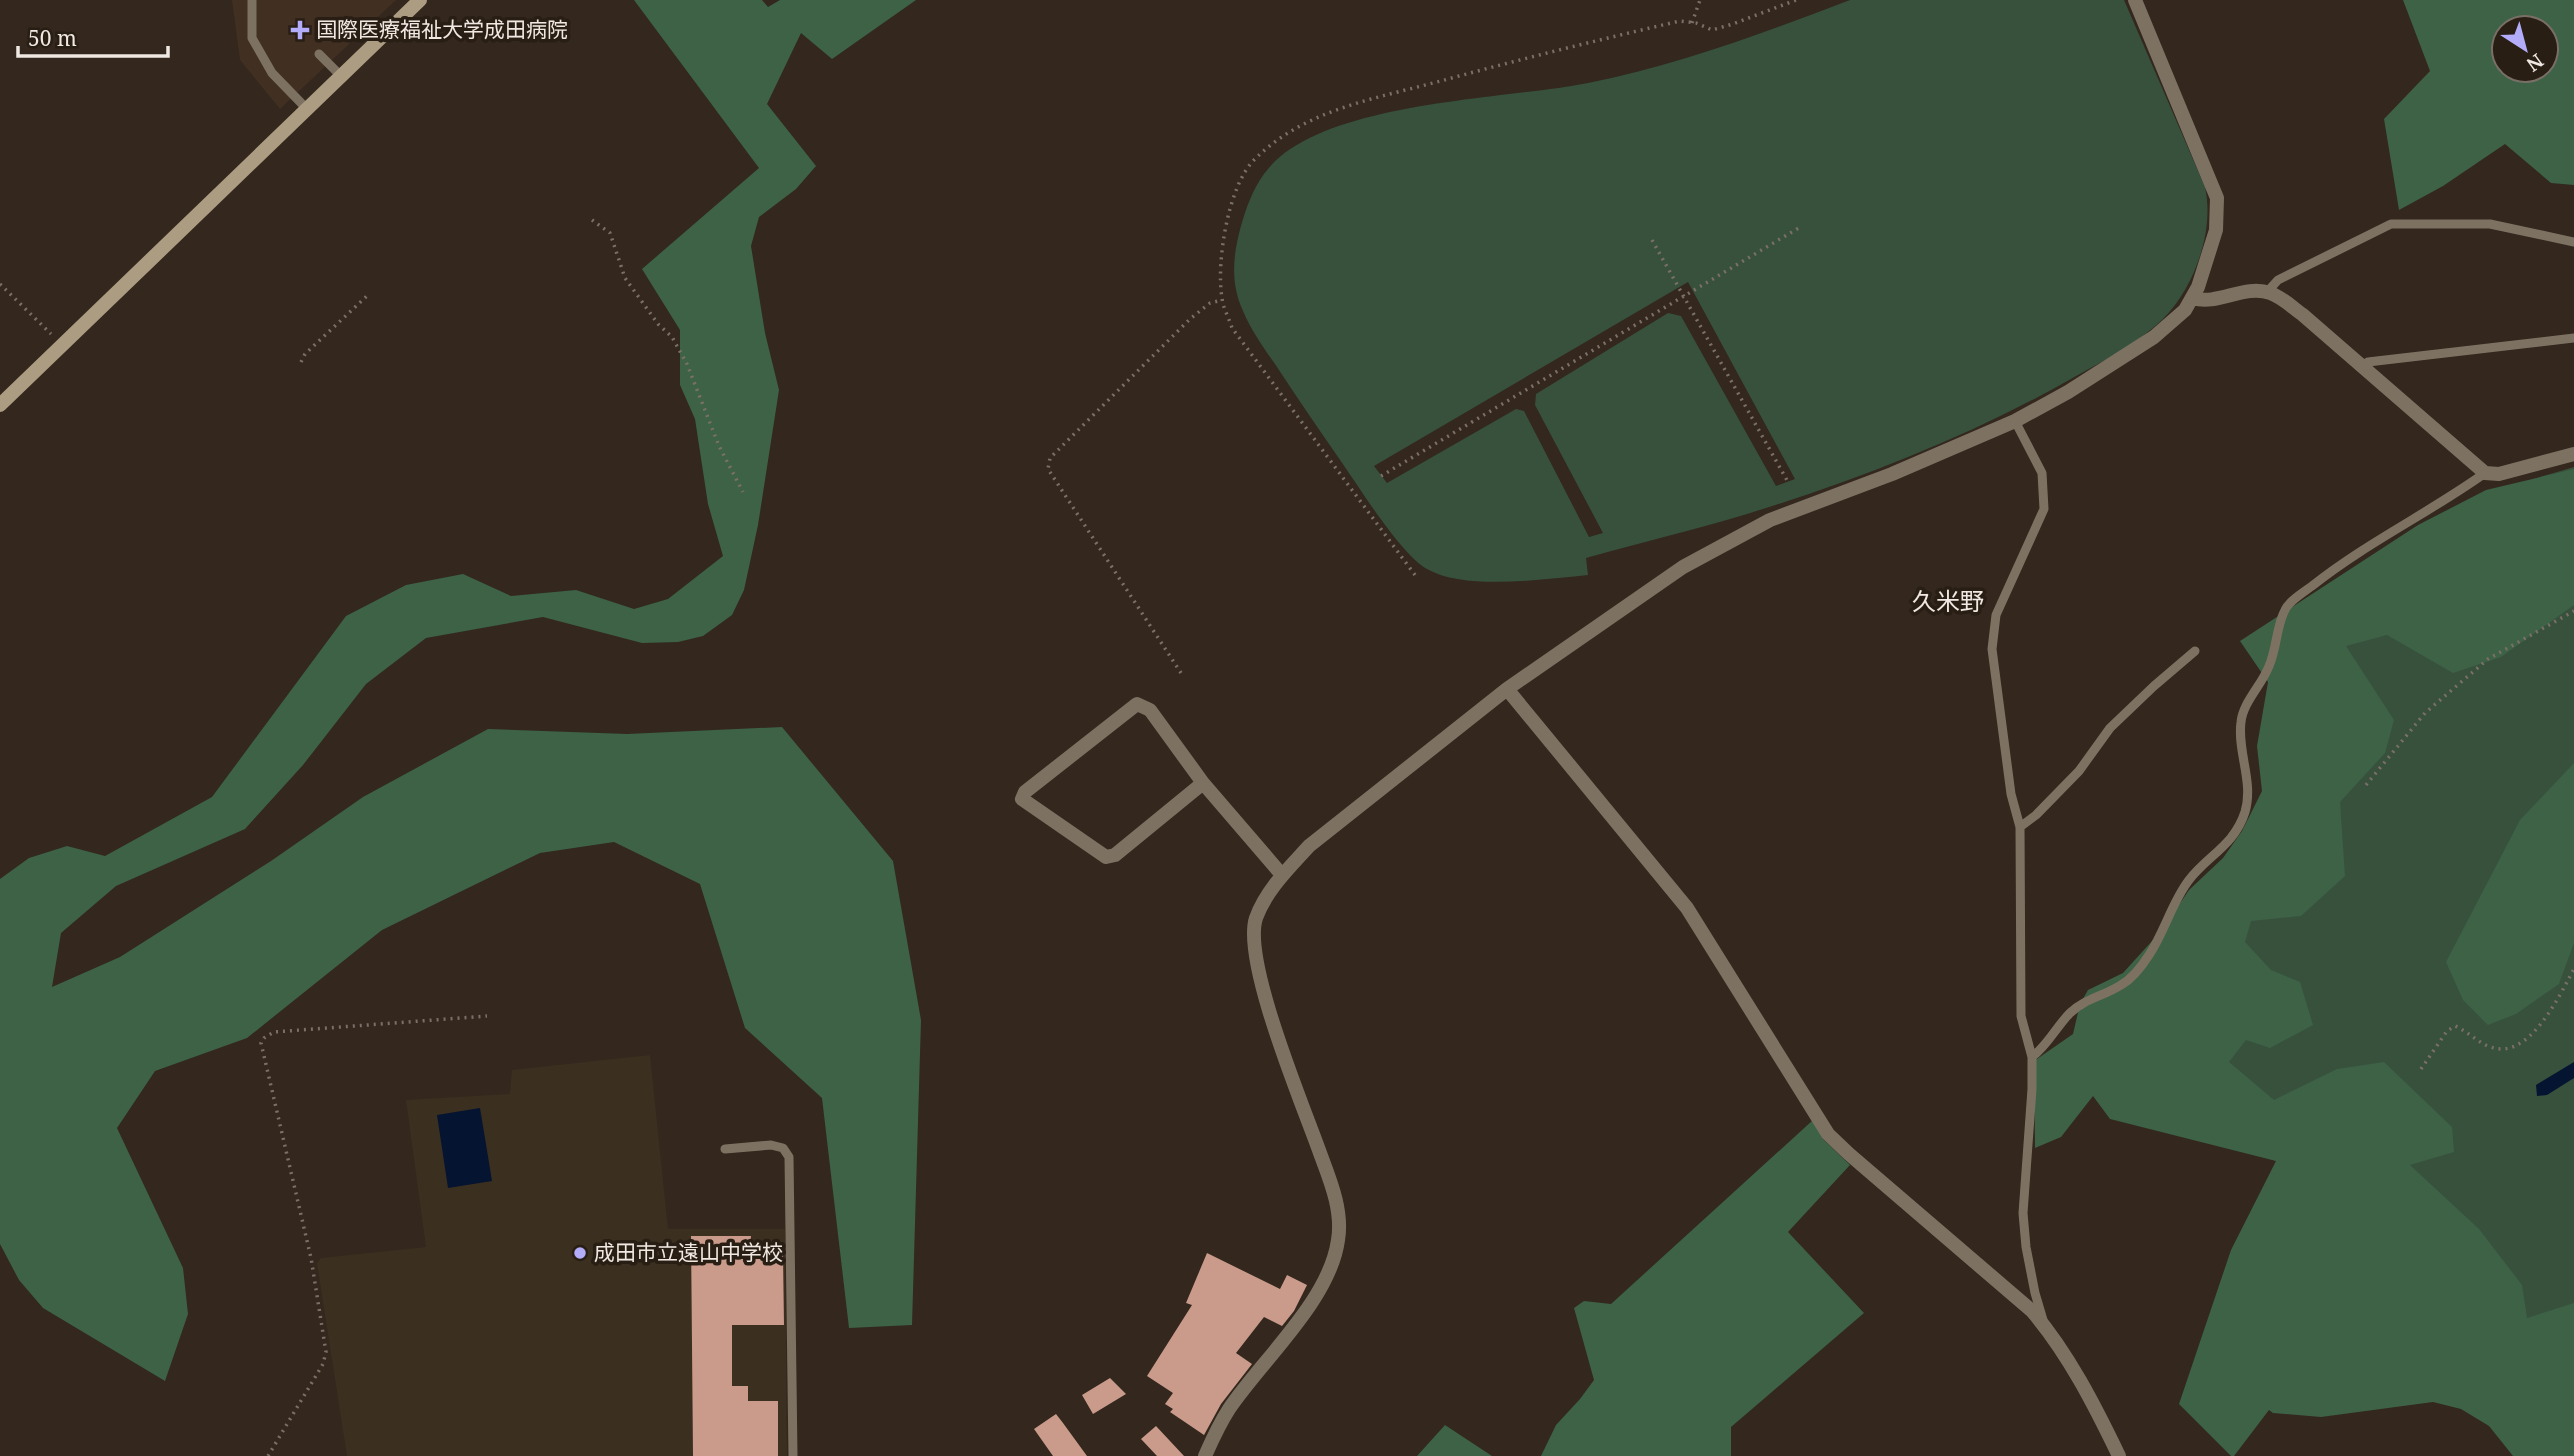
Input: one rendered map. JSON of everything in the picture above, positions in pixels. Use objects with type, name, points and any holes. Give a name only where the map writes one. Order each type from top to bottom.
[{"type":"street","points":[[0,405],[420,0]]},
{"type":"street","points":[[1205,1456],[1228,1410],[1310,1305],[1336,1257],[1339,1236],[1339,1219],[1332,1186],[1267,1003],[1255,959],[1253,938],[1256,920],[1267,897],[1282,875],[1310,846],[1507,688],[1683,567],[1770,520],[1892,474],[2015,421],[2068,392],[2176,320],[2193,298],[2204,270],[2216,230],[2217,198],[2135,0]]},
{"type":"street","points":[[2193,298],[2202,301],[2249,291],[2267,292],[2303,315],[2485,473],[2499,474],[2574,454]]},
{"type":"street","points":[[1507,688],[1687,908],[1828,1134],[2032,1311],[2045,1326],[2099,1415],[2119,1456]]},
{"type":"street","points":[[1203,783],[1115,855],[1106,857],[1022,799],[1025,792],[1138,704],[1150,710],[1203,783],[1282,875]]},
{"type":"lane","points":[[252,0],[252,38],[272,73],[306,108]]},
{"type":"lane","points":[[319,54],[340,75]]},
{"type":"lane","points":[[2267,292],[2278,280],[2391,224],[2490,224],[2574,242]]},
{"type":"lane","points":[[2361,367],[2368,362],[2574,338]]},
{"type":"lane","points":[[2015,421],[2042,473],[2044,509],[1996,615],[1992,649],[2011,794],[2020,827],[2021,1016],[2032,1057],[2023,1213],[2026,1247],[2045,1326]]},
{"type":"lane","points":[[2032,1057],[2041,1051],[2070,1013],[2087,1001],[2122,985],[2136,973],[2164,929],[2187,882],[2224,847],[2236,831],[2246,811],[2248,789],[2241,721],[2247,704],[2269,668],[2285,608],[2340,564],[2485,473]]},
{"type":"lane","points":[[2020,827],[2036,815],[2079,771],[2110,728],[2196,651]]},
{"type":"lane","points":[[725,1149],[771,1145],[783,1148],[789,1157],[793,1456]]},
{"type":"path","points":[[1692,23],[1700,0]]},
{"type":"path","points":[[1415,575],[1232,328],[1222,300],[1220,277],[1226,225],[1236,190],[1251,163],[1274,143],[1318,117],[1351,103],[1680,21],[1712,30],[1796,0]]},
{"type":"path","points":[[592,220],[610,233],[625,278],[672,337],[687,364],[719,446],[743,492]]},
{"type":"path","points":[[1381,476],[1802,226]]},
{"type":"path","points":[[1653,240],[1788,482]]},
{"type":"path","points":[[0,284],[62,345]]},
{"type":"path","points":[[302,362],[305,354],[369,294]]},
{"type":"path","points":[[1181,673],[1048,469],[1050,458],[1190,318],[1210,303],[1222,300]]},
{"type":"path","points":[[2366,785],[2425,713],[2488,659],[2574,611]]},
{"type":"path","points":[[2421,1069],[2447,1031],[2455,1026],[2488,1047],[2508,1049],[2523,1043],[2550,1012],[2574,969]]},
{"type":"path","points":[[268,1456],[323,1364],[326,1352],[311,1258],[261,1043],[274,1032],[487,1016]]},
{"type":"shaded area","name":"国際医療福祉大学成田病院","points":[[232,0],[396,0],[280,109],[240,60]]},
{"type":"shaded area","name":"成田市立遠山中学校","points":[[650,1055],[668,1229],[785,1229],[787,1456],[347,1456],[317,1263],[321,1258],[426,1247],[406,1100],[510,1094],[512,1070]]},
{"type":"green space","points":[[634,0],[762,0],[768,7],[780,0],[916,0],[832,59],[801,33],[767,104],[816,166],[796,189],[759,217],[751,246],[765,333],[779,390],[758,525],[744,590],[732,615],[703,636],[678,642],[642,643],[543,617],[426,638],[366,684],[303,765],[245,829],[116,886],[61,933],[52,987],[120,957],[271,861],[363,797],[488,729],[627,734],[782,727],[893,861],[921,1020],[912,1325],[849,1328],[822,1098],[745,1028],[700,884],[614,842],[540,853],[382,930],[247,1038],[155,1071],[117,1128],[183,1268],[188,1314],[165,1381],[43,1308],[19,1280],[0,1244],[0,879],[29,858],[67,846],[105,856],[212,797],[346,616],[406,585],[463,574],[511,596],[576,590],[634,609],[668,599],[723,556],[708,504],[695,419],[680,385],[680,330],[642,269],[759,168]]},
{"type":"green space","points":[[1850,0],[2124,0],[2205,187],[2207,222],[2204,240],[2193,275],[2174,306],[2153,328],[2118,352],[1997,418],[1921,452],[1804,495],[1586,558],[1588,575],[1483,582],[1443,576],[1416,561],[1380,518],[1262,345],[1243,311],[1236,290],[1236,247],[1248,206],[1264,174],[1289,150],[1325,131],[1367,118],[1462,100],[1552,89],[1622,76],[1720,47]],"holes":[[[1688,282],[1795,479],[1776,486],[1681,316],[1668,313],[1536,394],[1535,405],[1603,533],[1589,537],[1524,411],[1516,409],[1387,483],[1374,466]]]},
{"type":"green space","points":[[2403,0],[2574,0],[2574,185],[2551,183],[2505,144],[2443,186],[2399,210],[2384,119],[2430,71]]},
{"type":"green space","points":[[2574,467],[2574,1456],[2276,1161],[2079,1076],[2252,856],[2316,673],[2496,490]]},
{"type":"green space","points":[[2574,469],[2574,605],[2501,657],[2453,673],[2387,635],[2346,646],[2394,720],[2385,753],[2340,802],[2345,876],[2301,916],[2251,921],[2245,942],[2271,970],[2300,982],[2313,1025],[2270,1048],[2246,1040],[2229,1062],[2274,1100],[2337,1069],[2384,1062],[2452,1127],[2454,1152],[2410,1165],[2479,1229],[2522,1285],[2527,1318],[2574,1303],[2574,1456],[2513,1456],[2489,1426],[2461,1409],[2433,1402],[2321,1417],[2273,1413],[2269,1410],[2234,1456],[2231,1456],[2179,1404],[2231,1250],[2276,1161],[2110,1119],[2093,1096],[2061,1137],[2035,1148],[2034,1061],[2073,1034],[2080,1004],[2088,990],[2123,973],[2162,930],[2189,890],[2223,858],[2242,831],[2262,791],[2257,746],[2268,682],[2240,641],[2418,525],[2486,490]]},
{"type":"green space","points":[[2574,763],[2574,943],[2559,984],[2516,1014],[2488,1025],[2463,1000],[2446,962],[2520,820]]},
{"type":"green space","points":[[1813,1120],[1823,1139],[1850,1165],[1788,1232],[1864,1313],[1731,1427],[1731,1456],[1541,1456],[1556,1425],[1594,1380],[1574,1308],[1584,1301],[1611,1304]]},
{"type":"green space","points":[[1445,1425],[1492,1456],[1417,1456]]},
{"type":"water","points":[[2574,1062],[2574,1078],[2547,1095],[2537,1096],[2536,1085]]},
{"type":"water","points":[[480,1108],[492,1181],[448,1188],[437,1115]]},
{"type":"building","points":[[691,1236],[751,1236],[750,1254],[783,1254],[784,1325],[732,1325],[732,1386],[748,1386],[748,1401],[778,1401],[778,1456],[693,1456]]},
{"type":"building","points":[[1207,1253],[1280,1289],[1287,1275],[1307,1285],[1294,1311],[1282,1326],[1264,1317],[1236,1353],[1252,1364],[1221,1404],[1204,1435],[1170,1412],[1173,1409],[1165,1404],[1173,1393],[1147,1376],[1192,1305],[1186,1303]]},
{"type":"building","points":[[1110,1378],[1126,1394],[1093,1414],[1082,1395]]},
{"type":"building","points":[[1056,1414],[1087,1456],[1053,1456],[1034,1429]]},
{"type":"building","points":[[1156,1426],[1184,1456],[1157,1456],[1141,1439]]},
{"type":"place","name":"国際医療福祉大学成田病院","points":[[300,30]]},
{"type":"place","name":"成田市立遠山中学校","points":[[580,1253]]},
{"type":"district","name":"久米野","points":[[1948,602]]}]
